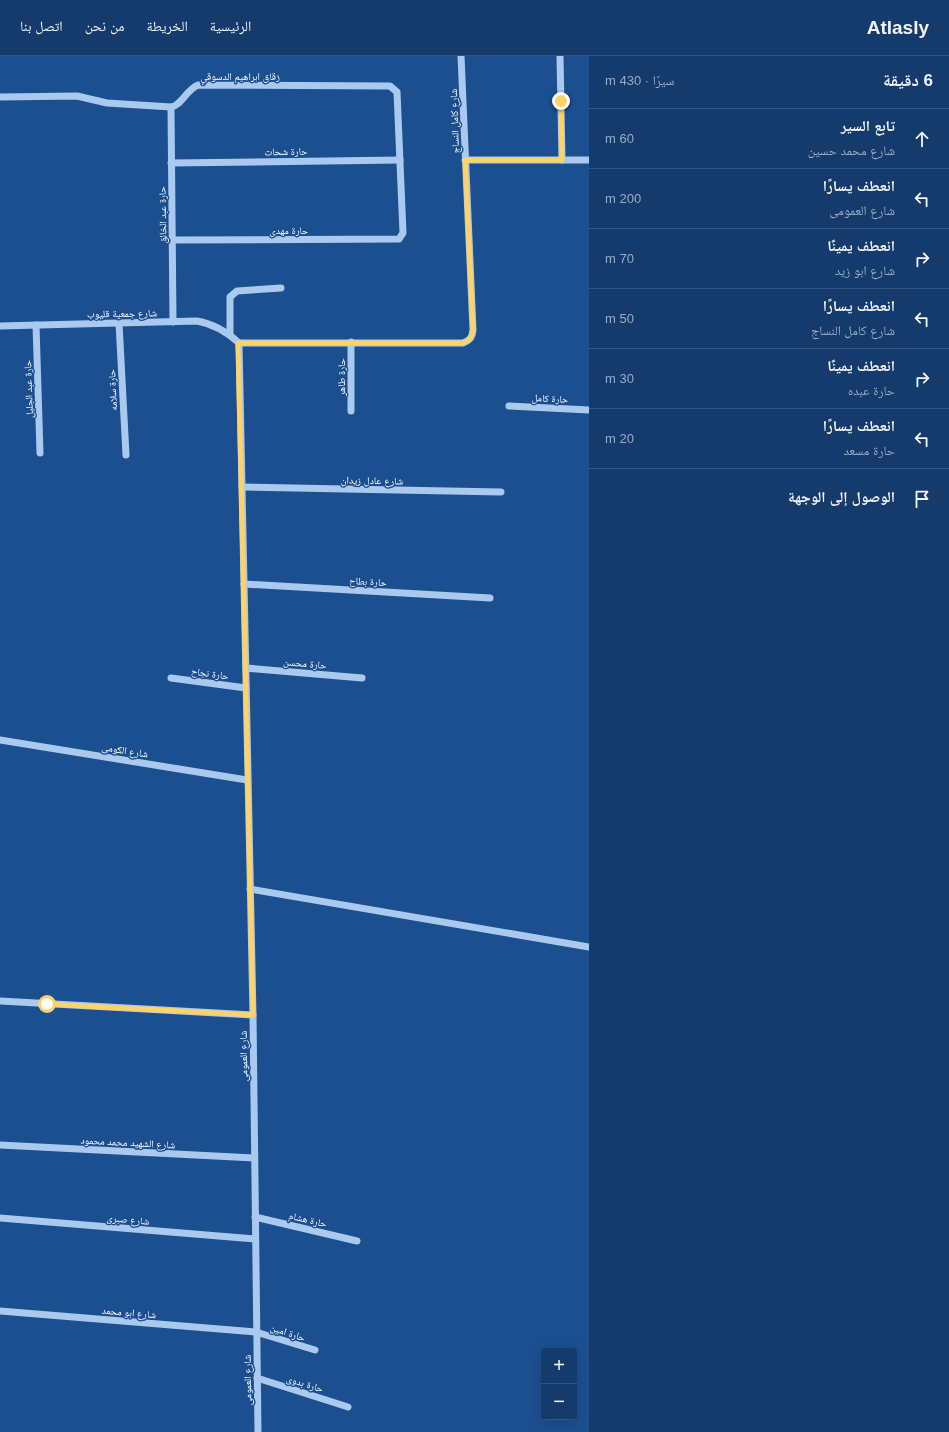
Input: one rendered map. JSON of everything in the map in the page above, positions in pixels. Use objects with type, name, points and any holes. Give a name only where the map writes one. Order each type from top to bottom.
[{"type":"street","name":"شارع كامل النساج","points":[[351,342],[463,343],[469,341],[472,336],[473,330],[461,56]]},
{"type":"street","points":[[560,56],[562,160]]},
{"type":"street","name":"زقاق ابراهيم الدسوقي","points":[[171,107],[177,106],[189,90],[198,85],[390,86],[397,92],[398,97],[400,160]]},
{"type":"street","points":[[0,97],[77,96],[107,103],[171,107]]},
{"type":"street","name":"حارة عبد الخالق","points":[[171,107],[173,322]]},
{"type":"street","name":"حارة شحات","points":[[171,163],[400,160]]},
{"type":"street","name":"حارة مهدى","points":[[172,240],[396,240],[401,238],[403,233],[400,160]]},
{"type":"street","points":[[465,160],[589,160]]},
{"type":"street","points":[[230,335],[230,297],[233,293],[237,291],[281,288]]},
{"type":"street","name":"شارع جمعية قليوب","points":[[0,326],[197,322],[209,324],[230,335],[238,343]]},
{"type":"street","name":"حارة سلامه","points":[[119,323],[126,455]]},
{"type":"street","name":"حارة عبد الجليل","points":[[36,325],[40,453]]},
{"type":"street","points":[[238,343],[351,342]]},
{"type":"street","name":"حارة طاهر","points":[[351,342],[351,411]]},
{"type":"street","name":"شارع العمومى","points":[[238,343],[253,1015],[254,1217],[258,1432]]},
{"type":"street","name":"حارة كامل","points":[[509,406],[589,410]]},
{"type":"street","name":"شارع عادل زيدان","points":[[242,488],[501,492]]},
{"type":"street","name":"حارة بطاح","points":[[244,584],[490,598]]},
{"type":"street","name":"حارة محسن","points":[[246,668],[362,678]]},
{"type":"street","name":"حارة نجاح","points":[[171,678],[246,688]]},
{"type":"street","name":"شارع الكومى","points":[[0,740],[247,780]]},
{"type":"street","points":[[250,889],[589,947]]},
{"type":"street","points":[[0,1001],[253,1015]]},
{"type":"street","name":"شارع الشهيد محمد محمود","points":[[0,1145],[254,1158]]},
{"type":"street","name":"حارة هشام","points":[[254,1217],[357,1241]]},
{"type":"street","name":"شارع صبرى","points":[[0,1218],[255,1239]]},
{"type":"street","name":"شارع ابو محمد","points":[[0,1311],[256,1332]]},
{"type":"street","name":"حارة امين","points":[[256,1332],[315,1350]]},
{"type":"street","name":"حارة بدوى","points":[[257,1378],[348,1407]]},
{"type":"route","points":[[47,1004],[253,1015],[247,780],[243,501],[238,343],[463,343],[469,341],[473,330],[465,160],[562,160],[561,101]]}]
